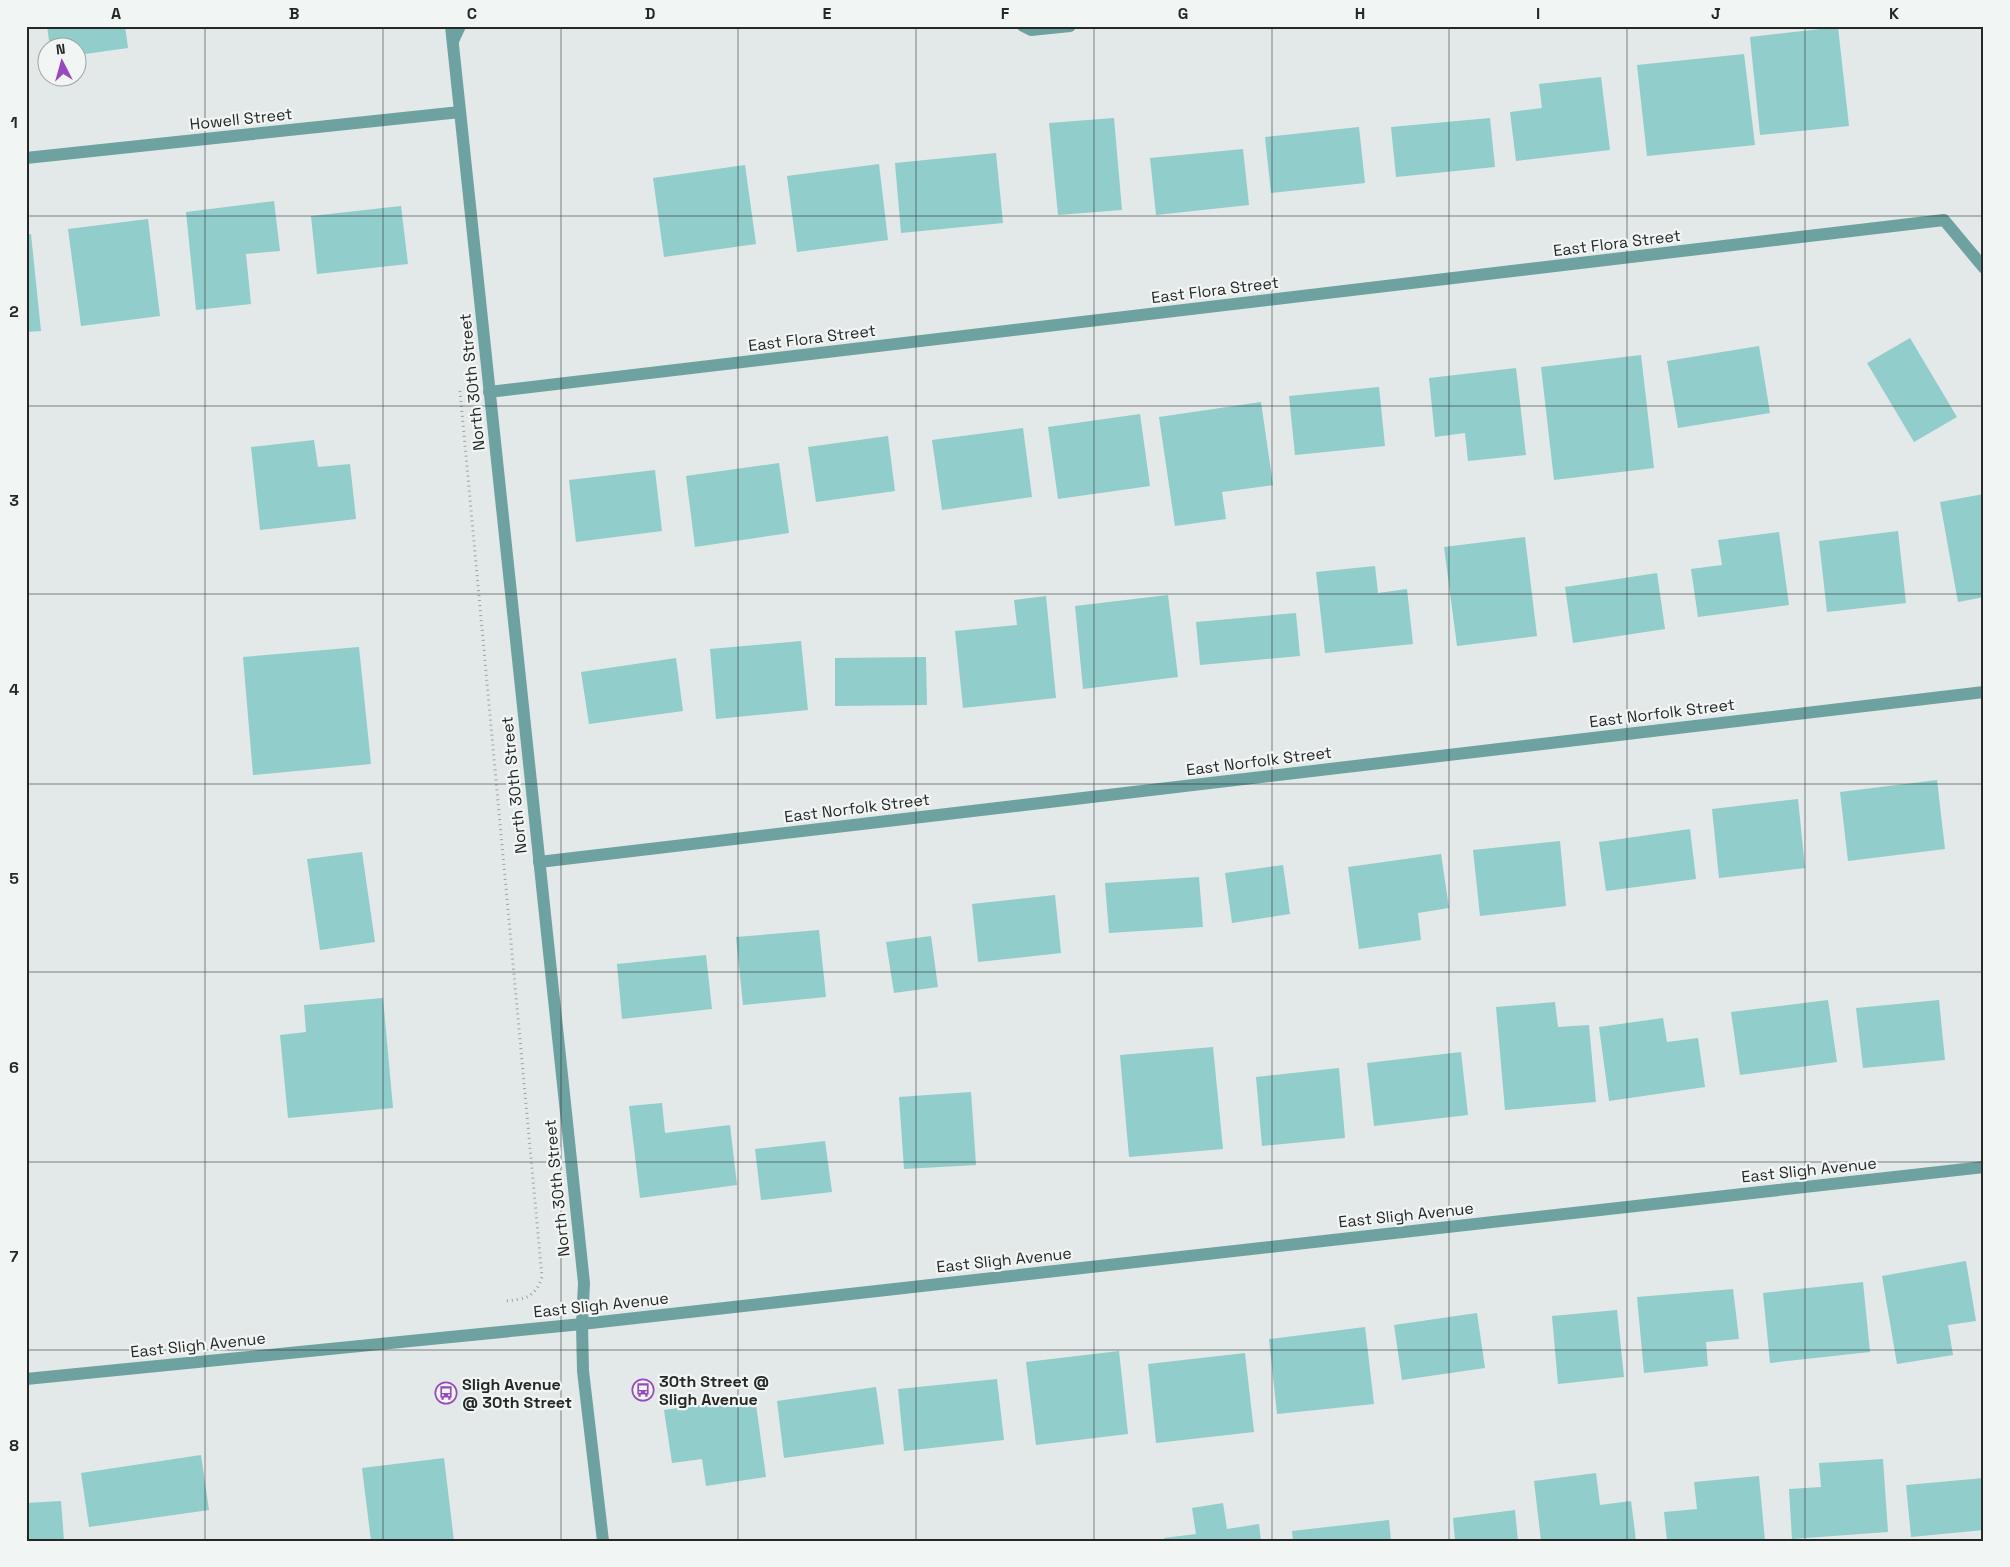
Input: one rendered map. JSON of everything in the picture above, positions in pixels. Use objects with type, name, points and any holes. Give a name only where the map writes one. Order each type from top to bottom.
[{"type":"street","name":"North 30th Street","points":[[451,26],[584,1284],[582,1371],[603,1541]]},
{"type":"street","points":[[452,41],[460,26]]},
{"type":"street","points":[[1022,26],[1031,30],[1070,26]]},
{"type":"street","name":"Howell Street","points":[[26,158],[460,112]]},
{"type":"street","name":"East Flora Street","points":[[489,392],[1944,220],[1984,268]]},
{"type":"street","name":"East Norfolk Street","points":[[539,862],[1984,692]]},
{"type":"street","name":"East Sligh Avenue","points":[[26,1379],[582,1324],[1984,1167]]},
{"type":"path","points":[[460,384],[542,1277],[538,1288],[525,1299],[505,1301]]},
{"type":"building","points":[[47,26],[125,26],[128,48],[88,54],[88,38],[49,38]]},
{"type":"building","points":[[1838,27],[1849,126],[1760,135],[1750,37]]},
{"type":"building","points":[[1744,54],[1755,145],[1647,156],[1637,65]]},
{"type":"building","points":[[1601,77],[1610,150],[1516,161],[1510,112],[1542,108],[1539,84]]},
{"type":"building","points":[[1114,118],[1122,210],[1058,215],[1049,123]]},
{"type":"building","points":[[1490,118],[1495,167],[1396,177],[1391,127]]},
{"type":"building","points":[[1359,127],[1365,183],[1271,193],[1265,137]]},
{"type":"building","points":[[1243,149],[1249,205],[1156,215],[1150,158]]},
{"type":"building","points":[[996,153],[1003,223],[901,233],[895,163]]},
{"type":"building","points":[[879,164],[888,240],[797,252],[787,176]]},
{"type":"building","points":[[745,165],[756,244],[664,257],[653,178]]},
{"type":"building","points":[[274,201],[280,251],[246,254],[251,304],[196,310],[186,212]]},
{"type":"building","points":[[401,206],[408,264],[317,274],[311,216]]},
{"type":"building","points":[[148,219],[160,316],[81,326],[68,229]]},
{"type":"building","points":[[31,234],[41,331],[26,332],[26,235]]},
{"type":"building","points":[[1910,338],[1957,417],[1914,442],[1867,363]]},
{"type":"building","points":[[1759,346],[1770,413],[1678,428],[1667,361]]},
{"type":"building","points":[[1641,355],[1654,468],[1554,480],[1541,367]]},
{"type":"building","points":[[1516,368],[1526,455],[1468,461],[1465,433],[1435,437],[1429,378]]},
{"type":"building","points":[[1379,387],[1385,446],[1295,455],[1289,396]]},
{"type":"building","points":[[1261,402],[1273,485],[1222,492],[1226,519],[1175,526],[1159,417]]},
{"type":"building","points":[[1140,414],[1150,486],[1058,499],[1048,427]]},
{"type":"building","points":[[1023,428],[1032,497],[942,510],[932,440]]},
{"type":"building","points":[[888,436],[895,491],[816,502],[808,447]]},
{"type":"building","points":[[314,440],[318,467],[350,464],[356,519],[260,530],[251,447]]},
{"type":"building","points":[[779,463],[789,533],[695,547],[686,476]]},
{"type":"building","points":[[655,470],[662,531],[576,542],[569,480]]},
{"type":"building","points":[[1984,494],[1984,597],[1958,602],[1940,502]]},
{"type":"building","points":[[1898,531],[1906,603],[1827,612],[1819,541]]},
{"type":"building","points":[[1779,532],[1789,605],[1698,617],[1691,569],[1722,565],[1718,540]]},
{"type":"building","points":[[1525,537],[1537,636],[1457,646],[1444,547]]},
{"type":"building","points":[[1375,566],[1378,593],[1407,589],[1413,644],[1325,653],[1316,572]]},
{"type":"building","points":[[1657,573],[1665,629],[1573,643],[1565,587]]},
{"type":"building","points":[[1168,595],[1178,677],[1083,689],[1075,606]]},
{"type":"building","points":[[1046,596],[1056,698],[963,708],[955,631],[1017,625],[1014,600]]},
{"type":"building","points":[[1296,613],[1300,656],[1200,665],[1196,622]]},
{"type":"building","points":[[801,641],[808,710],[716,719],[710,649]]},
{"type":"building","points":[[359,647],[371,764],[253,775],[243,657]]},
{"type":"building","points":[[926,657],[927,705],[835,706],[835,658]]},
{"type":"building","points":[[676,658],[683,711],[589,724],[581,672]]},
{"type":"building","points":[[1937,780],[1945,849],[1848,861],[1840,792]]},
{"type":"building","points":[[1798,799],[1805,868],[1719,878],[1712,809]]},
{"type":"building","points":[[1690,829],[1696,879],[1606,891],[1599,842]]},
{"type":"building","points":[[1560,841],[1566,906],[1480,916],[1473,850]]},
{"type":"building","points":[[362,852],[375,942],[320,950],[307,859]]},
{"type":"building","points":[[1441,854],[1449,908],[1418,913],[1421,940],[1359,949],[1348,867]]},
{"type":"building","points":[[1283,865],[1290,914],[1232,923],[1225,873]]},
{"type":"building","points":[[1199,877],[1203,927],[1109,933],[1105,883]]},
{"type":"building","points":[[1055,895],[1061,953],[978,962],[972,904]]},
{"type":"building","points":[[819,930],[826,997],[743,1005],[736,937]]},
{"type":"building","points":[[931,936],[938,987],[894,993],[886,942]]},
{"type":"building","points":[[706,955],[712,1009],[622,1019],[617,964]]},
{"type":"building","points":[[383,998],[393,1108],[288,1118],[280,1035],[306,1032],[304,1005]]},
{"type":"building","points":[[1828,1000],[1837,1062],[1740,1075],[1731,1012]]},
{"type":"building","points":[[1939,1000],[1945,1060],[1863,1068],[1856,1008]]},
{"type":"building","points":[[1555,1002],[1558,1027],[1589,1025],[1596,1102],[1505,1110],[1496,1007]]},
{"type":"building","points":[[1663,1018],[1667,1042],[1698,1038],[1705,1087],[1609,1101],[1599,1027]]},
{"type":"building","points":[[1213,1047],[1223,1149],[1129,1157],[1120,1055]]},
{"type":"building","points":[[1461,1052],[1468,1115],[1374,1126],[1367,1063]]},
{"type":"building","points":[[1339,1068],[1345,1138],[1262,1146],[1256,1077]]},
{"type":"building","points":[[971,1092],[976,1165],[904,1169],[899,1097]]},
{"type":"building","points":[[662,1103],[665,1133],[730,1125],[737,1185],[640,1198],[629,1106]]},
{"type":"building","points":[[825,1141],[832,1192],[761,1200],[755,1149]]},
{"type":"building","points":[[1966,1261],[1976,1321],[1948,1325],[1953,1355],[1897,1364],[1882,1276]]},
{"type":"building","points":[[1863,1282],[1870,1352],[1770,1363],[1763,1293]]},
{"type":"building","points":[[1733,1289],[1739,1339],[1706,1342],[1708,1366],[1644,1373],[1637,1297]]},
{"type":"building","points":[[1617,1310],[1624,1377],[1558,1384],[1552,1316]]},
{"type":"building","points":[[1477,1313],[1485,1368],[1402,1380],[1394,1325]]},
{"type":"building","points":[[1365,1327],[1374,1404],[1277,1414],[1269,1339]]},
{"type":"building","points":[[1119,1351],[1128,1434],[1036,1445],[1026,1362]]},
{"type":"building","points":[[1245,1353],[1254,1432],[1156,1443],[1148,1364]]},
{"type":"building","points":[[997,1379],[1004,1440],[904,1451],[898,1389]]},
{"type":"building","points":[[876,1387],[884,1444],[784,1458],[777,1401]]},
{"type":"building","points":[[755,1397],[766,1477],[706,1486],[702,1459],[672,1463],[664,1410]]},
{"type":"building","points":[[201,1455],[209,1510],[89,1527],[81,1473]]},
{"type":"building","points":[[444,1458],[454,1541],[371,1541],[362,1468]]},
{"type":"building","points":[[1883,1459],[1888,1532],[1792,1539],[1789,1489],[1821,1487],[1819,1463]]},
{"type":"building","points":[[1596,1473],[1600,1505],[1631,1501],[1636,1541],[1541,1541],[1534,1481]]},
{"type":"building","points":[[1759,1476],[1765,1541],[1667,1541],[1664,1512],[1697,1509],[1694,1482]]},
{"type":"building","points":[[1984,1478],[1984,1530],[1911,1537],[1906,1485]]},
{"type":"building","points":[[61,1501],[64,1541],[26,1541],[26,1503]]},
{"type":"building","points":[[1223,1503],[1227,1529],[1259,1524],[1261,1541],[1164,1541],[1164,1538],[1196,1534],[1192,1508]]},
{"type":"building","points":[[1515,1510],[1518,1541],[1455,1541],[1453,1518]]},
{"type":"building","points":[[1389,1520],[1391,1541],[1293,1541],[1292,1531]]},
{"type":"place","name":"30th Street @ Sligh Avenue","points":[[643,1390]]},
{"type":"place","name":"Sligh Avenue @ 30th Street","points":[[446,1393]]}]
